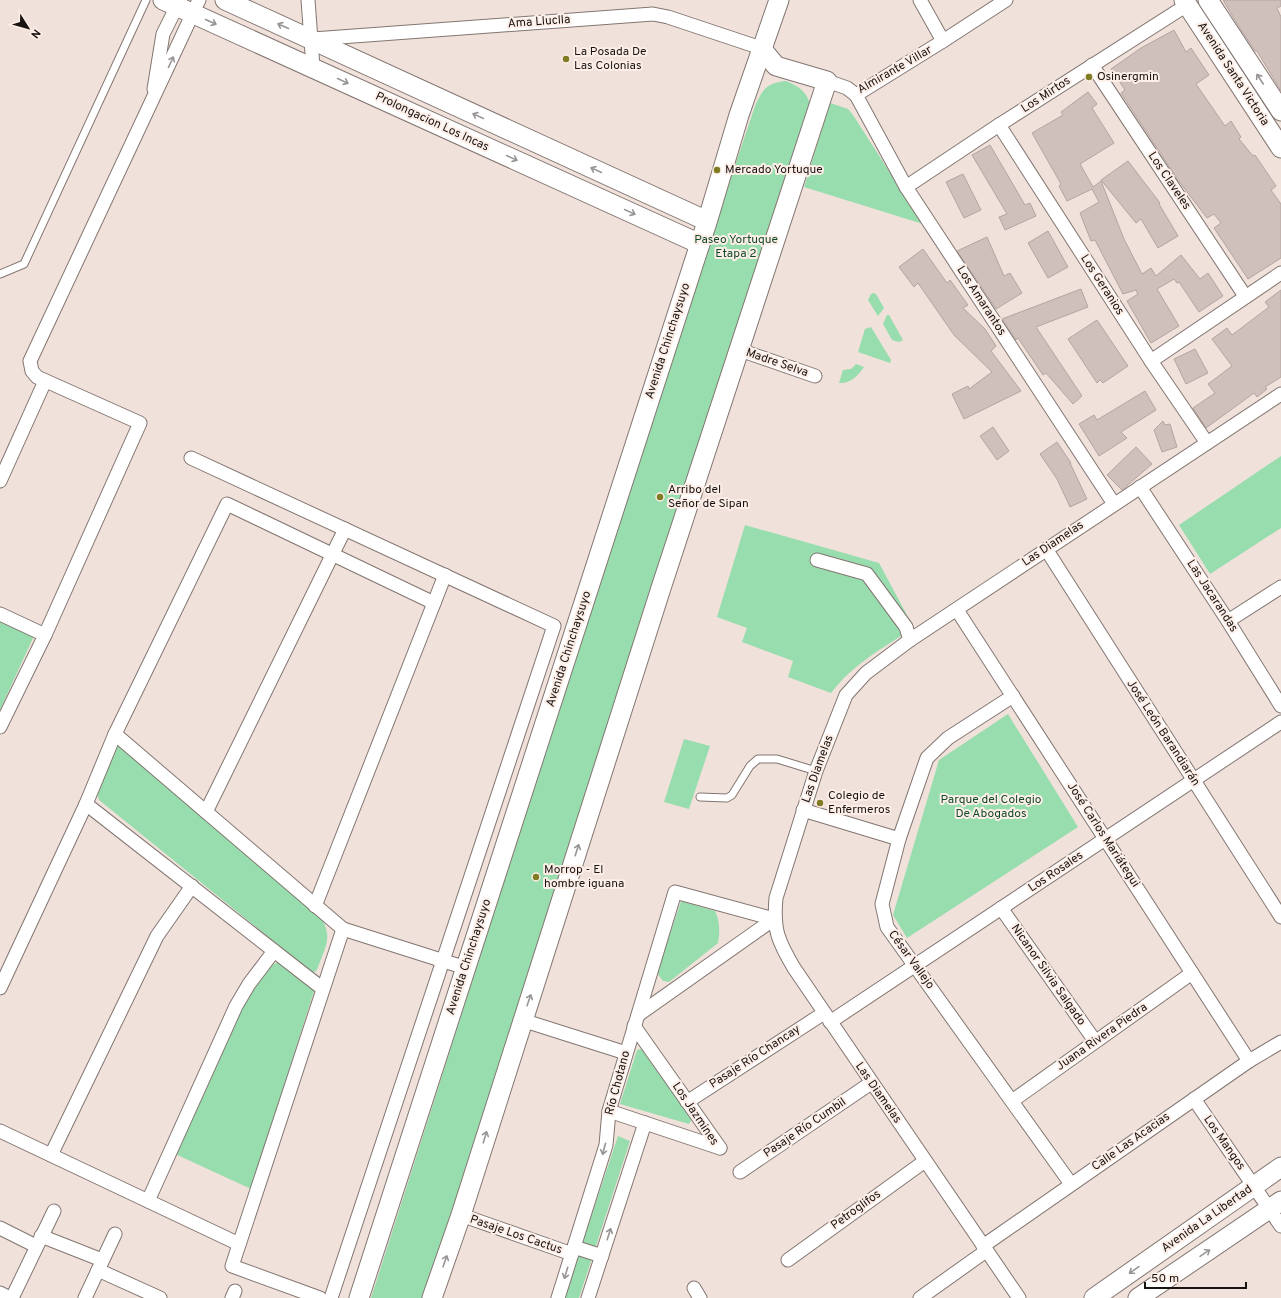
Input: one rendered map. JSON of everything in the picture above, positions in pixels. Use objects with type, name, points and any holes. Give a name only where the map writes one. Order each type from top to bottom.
[{"type":"street","name":"Prolongacion Los Incas","points":[[225,0],[707,221]]},
{"type":"street","points":[[308,0],[313,67]]},
{"type":"street","name":"Avenida Chinchaysuyo","points":[[359,1298],[700,244],[761,48],[779,0]]},
{"type":"street","points":[[920,0],[943,41]]},
{"type":"street","name":"Almirante Villar","points":[[761,48],[776,66],[847,88],[856,95],[1006,0]]},
{"type":"street","name":"Avenida Santa Victoria","points":[[1208,0],[1281,111]]},
{"type":"street","name":"Avenida Santa Victoria","points":[[1186,2],[1281,148]]},
{"type":"street","name":"Los Mirtos","points":[[906,187],[1186,2]]},
{"type":"street","name":"Prolongacion Los Incas","points":[[182,4],[313,67],[700,244]]},
{"type":"street","points":[[152,104],[163,34],[182,4]]},
{"type":"street","points":[[0,727],[45,635],[140,423],[45,381],[32,371],[30,361],[152,104],[182,4]]},
{"type":"street","name":"Ama Lluclla","points":[[311,39],[653,14],[668,17],[761,48]]},
{"type":"street","name":"Los Claveles","points":[[1092,65],[1246,296]]},
{"type":"street","points":[[432,1298],[461,1215],[661,588],[827,81]]},
{"type":"street","name":"Los Amarantos","points":[[856,95],[906,187],[1114,504]]},
{"type":"street","name":"Los Geranios","points":[[999,125],[1151,361],[1207,443]]},
{"type":"street","points":[[1151,361],[1281,273]]},
{"type":"street","name":"Madre Selva","points":[[740,350],[815,376]]},
{"type":"street","points":[[0,481],[45,381]]},
{"type":"street","name":"Las Diamelas","points":[[1019,1298],[871,1084],[781,945],[774,919],[776,898],[816,771],[846,695],[866,673],[910,640],[1281,394]]},
{"type":"street","points":[[191,458],[554,626],[331,1298]]},
{"type":"street","name":"Las Jacarandas","points":[[1140,487],[1228,620],[1281,706]]},
{"type":"street","points":[[0,988],[86,804],[115,734],[227,504],[434,603]]},
{"type":"street","points":[[206,812],[345,529]]},
{"type":"street","name":"José León Barandiarán","points":[[1046,549],[1281,916]]},
{"type":"street","points":[[817,560],[867,574],[906,627],[910,640]]},
{"type":"street","points":[[315,906],[445,575]]},
{"type":"street","points":[[1228,620],[1281,587]]},
{"type":"street","name":"José Carlos Mariátegui","points":[[957,610],[1249,1061]]},
{"type":"street","points":[[0,614],[45,635]]},
{"type":"street","name":"César Vallejo","points":[[1012,696],[948,738],[927,758],[899,839],[882,904],[886,927],[1071,1184]]},
{"type":"street","name":"Los Rosales","points":[[827,1017],[915,966],[1281,722]]},
{"type":"street","points":[[115,734],[343,929],[466,968]]},
{"type":"street","points":[[86,804],[323,989]]},
{"type":"street","points":[[803,810],[899,839]]},
{"type":"street","points":[[51,1155],[157,936],[192,886]]},
{"type":"street","name":"Río Chotano","points":[[558,1298],[606,1145],[609,1111],[675,892],[774,919]]},
{"type":"street","name":"Nicanor Silvia Salgado","points":[[1002,908],[1095,1041]]},
{"type":"street","points":[[636,1020],[774,919]]},
{"type":"street","points":[[320,1298],[232,1266],[343,929]]},
{"type":"street","points":[[148,1201],[236,1006],[249,984],[274,951]]},
{"type":"street","name":"Juana Rivera Piedra","points":[[1012,1100],[1192,973]]},
{"type":"street","name":"Pasaje Río Chancay","points":[[687,1102],[827,1017]]},
{"type":"street","points":[[522,1020],[626,1053]]},
{"type":"street","name":"Los Jazmines","points":[[609,1111],[720,1148],[687,1102],[636,1020]]},
{"type":"street","name":"Calle Las Acacias","points":[[920,1298],[1071,1184],[1249,1061],[1281,1042]]},
{"type":"street","name":"Pasaje Río Cumbil","points":[[740,1172],[871,1084]]},
{"type":"street","name":"Los Mangos","points":[[1194,1099],[1254,1186],[1275,1205],[1281,1226]]},
{"type":"street","points":[[588,1298],[645,1123]]},
{"type":"street","points":[[0,1131],[239,1244]]},
{"type":"street","name":"Petroglifos","points":[[788,1260],[925,1161]]},
{"type":"street","name":"Avenida La Libertad","points":[[1094,1298],[1281,1167]]},
{"type":"street","points":[[1138,1298],[1275,1205]]},
{"type":"street","points":[[0,1293],[11,1298],[54,1211]]},
{"type":"street","name":"Pasaje Los Cactus","points":[[461,1215],[573,1250],[602,1256]]},
{"type":"street","points":[[0,1228],[39,1241],[100,1265],[160,1298]]},
{"type":"street","points":[[85,1298],[115,1234]]},
{"type":"lane","points":[[0,274],[24,264],[146,0]]},
{"type":"lane","points":[[700,798],[727,798],[732,795],[750,766],[758,759],[777,759],[816,771]]},
{"type":"green space","name":"Paseo Yortuque Etapa 2","points":[[786,81],[795,85],[805,93],[811,106],[424,1298],[371,1298],[656,403],[755,106],[760,95],[766,88],[774,83]]},
{"type":"green space","points":[[830,103],[848,109],[853,115],[923,224],[804,187]]},
{"type":"green space","points":[[873,293],[876,294],[884,308],[878,316],[868,300]]},
{"type":"green space","points":[[887,315],[889,315],[903,340],[899,342],[892,340],[883,324]]},
{"type":"green space","points":[[871,327],[891,360],[890,363],[858,352],[865,329]]},
{"type":"green space","points":[[856,364],[864,367],[850,381],[839,383],[843,370],[851,369]]},
{"type":"green space","points":[[1281,456],[1281,528],[1210,574],[1179,525]]},
{"type":"green space","points":[[745,525],[879,563],[914,628],[880,649],[859,665],[849,673],[831,693],[788,677],[793,661],[742,642],[747,628],[717,617]]},
{"type":"green space","points":[[0,620],[33,635],[33,638],[0,710]]},
{"type":"green space","name":"Parque del Colegio De Abogados","points":[[1008,714],[1078,827],[907,938],[893,915],[939,760]]},
{"type":"green space","points":[[684,739],[710,746],[689,809],[664,802]]},
{"type":"green space","points":[[121,745],[317,910],[326,927],[327,940],[317,970],[313,973],[99,800],[97,794],[112,749]]},
{"type":"green space","points":[[681,901],[715,911],[719,927],[718,943],[669,982],[663,981],[657,973]]},
{"type":"green space","points":[[279,962],[314,991],[251,1189],[173,1153],[249,994],[268,966]]},
{"type":"green space","points":[[645,1048],[693,1118],[689,1124],[620,1104],[637,1050]]},
{"type":"green space","points":[[618,1136],[630,1141],[579,1298],[564,1298]]},
{"type":"building","points":[[1223,0],[1281,0],[1281,6],[1277,8],[1281,17],[1281,91],[1257,51],[1255,51]]},
{"type":"building","points":[[1174,30],[1186,52],[1191,48],[1209,75],[1196,84],[1225,126],[1231,121],[1241,137],[1239,139],[1253,156],[1255,155],[1276,186],[1271,190],[1281,204],[1281,258],[1248,279],[1214,228],[1221,223],[1214,214],[1207,218],[1178,180],[1121,93],[1125,90],[1111,69],[1141,48]]},
{"type":"building","points":[[1088,92],[1097,104],[1092,108],[1114,143],[1080,164],[1093,187],[1101,181],[1124,239],[1142,274],[1151,268],[1156,276],[1181,255],[1200,279],[1208,273],[1223,296],[1199,312],[1179,282],[1177,283],[1174,279],[1157,289],[1179,326],[1151,343],[1127,301],[1138,294],[1136,290],[1123,294],[1095,240],[1091,241],[1080,213],[1099,202],[1092,189],[1067,201],[1059,186],[1061,184],[1032,133],[1063,115],[1061,112]]},
{"type":"building","points":[[990,145],[1025,205],[1030,203],[1036,216],[1005,230],[999,217],[1007,214],[972,155]]},
{"type":"building","points":[[1128,161],[1160,203],[1159,204],[1178,236],[1158,248],[1141,219],[1136,223],[1101,180]]},
{"type":"building","points":[[963,174],[981,210],[964,218],[946,182]]},
{"type":"building","points":[[1048,231],[1068,267],[1048,278],[1028,243]]},
{"type":"building","points":[[987,237],[1004,276],[1010,273],[1022,293],[996,309],[957,251]]},
{"type":"building","points":[[923,249],[947,283],[950,280],[968,305],[963,308],[985,329],[996,346],[991,351],[1021,391],[964,419],[952,394],[968,386],[969,389],[992,372],[954,335],[918,283],[914,287],[899,267]]},
{"type":"building","points":[[1081,289],[1088,307],[1036,327],[1082,396],[1073,404],[1046,373],[1043,375],[1018,338],[1016,340],[1002,319]]},
{"type":"building","points":[[1281,290],[1281,377],[1265,387],[1267,389],[1257,397],[1254,393],[1206,428],[1193,408],[1215,393],[1208,384],[1232,366],[1212,339],[1227,328],[1232,335],[1269,307],[1265,302]]},
{"type":"building","points":[[1097,320],[1128,366],[1103,383],[1100,380],[1097,383],[1068,339]]},
{"type":"building","points":[[1195,349],[1208,373],[1186,384],[1174,359]]},
{"type":"building","points":[[1145,391],[1156,410],[1121,432],[1127,438],[1099,456],[1079,424],[1094,415],[1097,420]]},
{"type":"building","points":[[1163,421],[1165,425],[1170,424],[1177,447],[1162,452],[1154,430]]},
{"type":"building","points":[[993,427],[1009,451],[997,460],[980,436]]},
{"type":"building","points":[[1057,442],[1071,463],[1087,499],[1070,507],[1057,479],[1040,454]]},
{"type":"building","points":[[1136,447],[1152,464],[1122,490],[1107,475]]},
{"type":"place","name":"La Posada De Las Colonias","points":[[566,59]]},
{"type":"place","name":"Osinergmin","points":[[1089,77]]},
{"type":"place","name":"Mercado Yortuque","points":[[717,170]]},
{"type":"place","name":"Arribo del Señor de Sipan","points":[[660,497]]},
{"type":"place","name":"Colegio de Enfermeros","points":[[820,803]]},
{"type":"place","name":"Morrop - El hombre iguana","points":[[536,877]]}]
